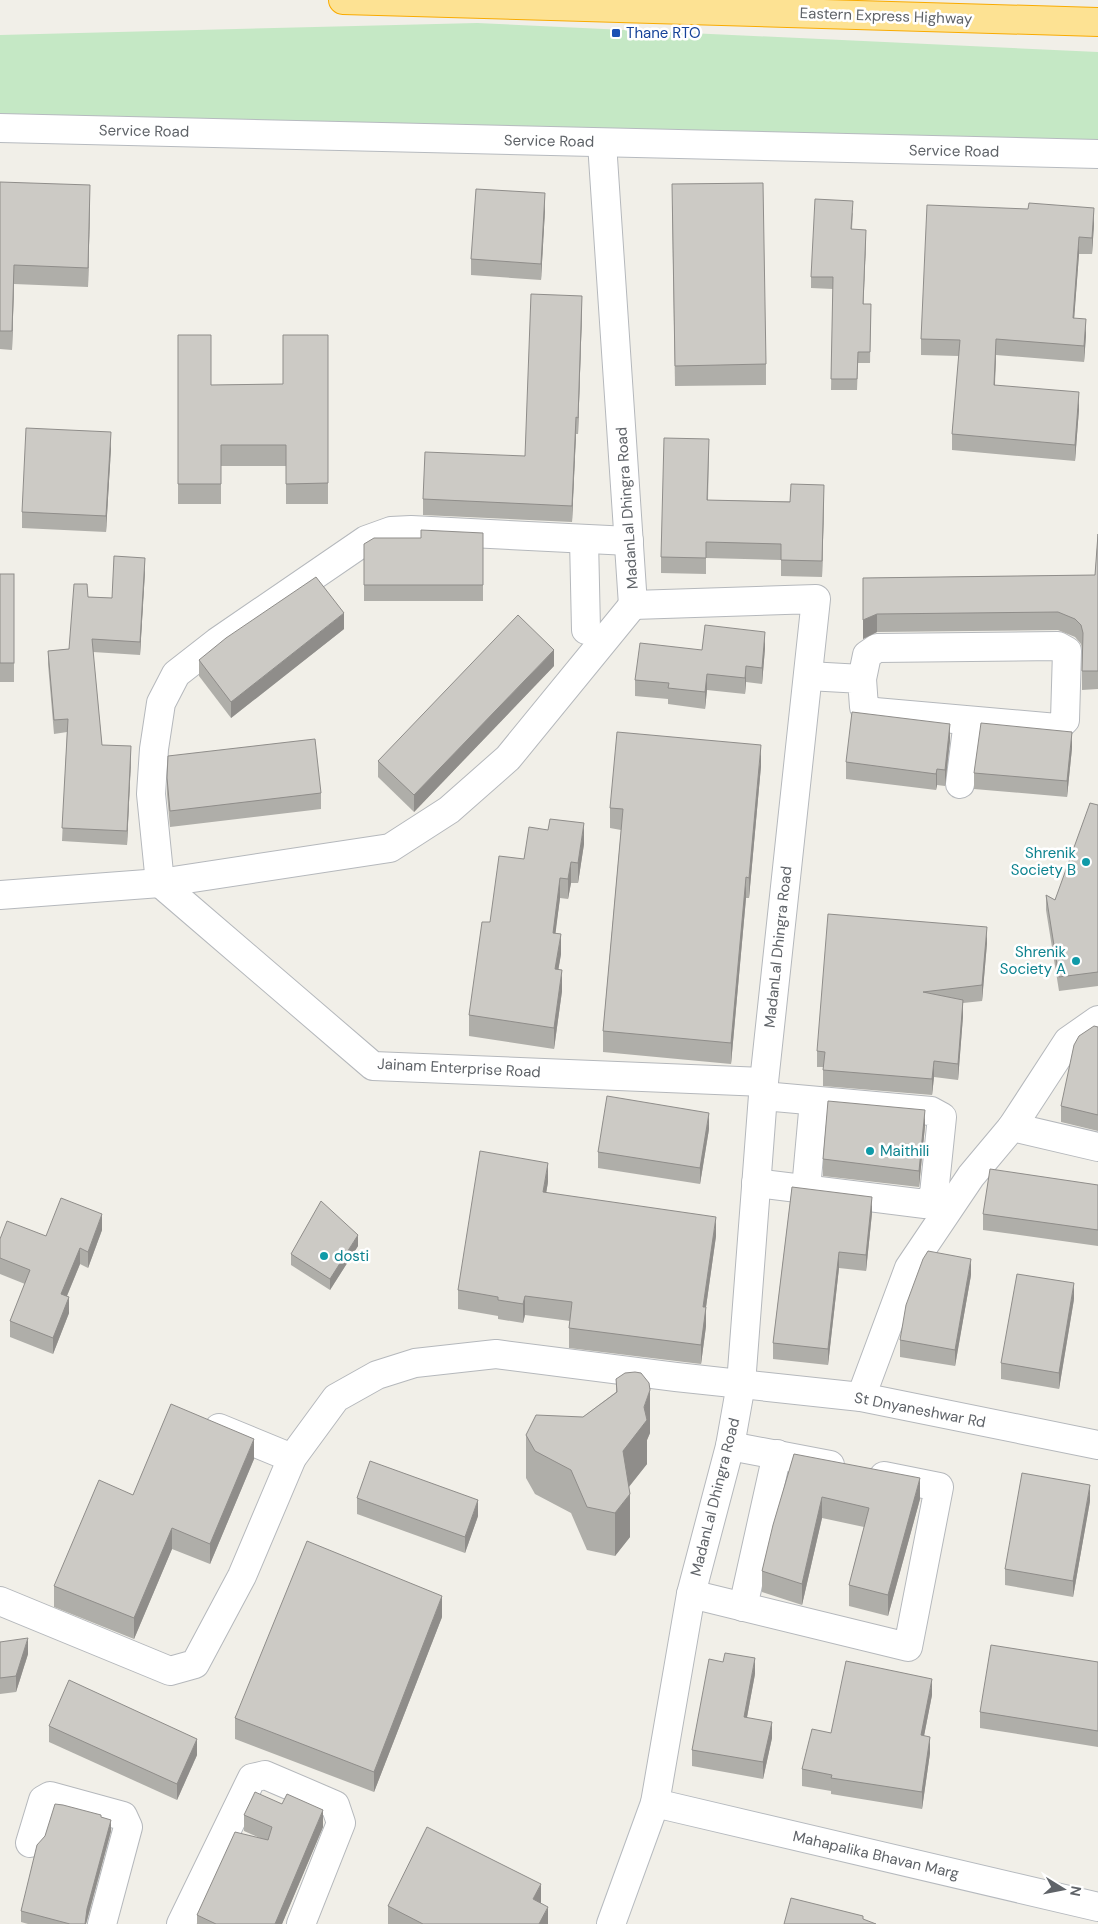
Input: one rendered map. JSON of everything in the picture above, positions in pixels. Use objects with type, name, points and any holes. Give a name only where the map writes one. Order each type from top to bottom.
[{"type":"highway","name":"Eastern Express Highway","points":[[343,0],[1098,22]]},
{"type":"street","name":"Service Road","points":[[0,128],[1098,154]]},
{"type":"street","name":"MadanLal Dhingra Road","points":[[602,143],[633,605],[816,599],[763,1089],[741,1384],[730,1446],[691,1594],[655,1803],[611,1924]]},
{"type":"street","points":[[160,883],[151,794],[154,749],[162,703],[176,674],[217,642],[366,540],[391,531],[629,541]]},
{"type":"street","points":[[584,539],[586,630]]},
{"type":"street","points":[[0,896],[160,883],[390,848],[449,810],[508,758],[633,605]]},
{"type":"street","points":[[1058,646],[1067,651],[1065,720],[1057,728],[875,712],[864,707],[862,678],[867,655],[877,648],[1058,646]]},
{"type":"street","points":[[808,676],[862,678]]},
{"type":"street","points":[[960,784],[968,721]]},
{"type":"street","name":"Jainam Enterprise Road","points":[[160,883],[373,1066],[763,1089],[814,1100],[931,1111],[942,1117],[934,1194],[925,1204],[806,1189]]},
{"type":"street","points":[[861,1397],[909,1268],[971,1176],[1012,1127],[1068,1041],[1098,1020]]},
{"type":"street","points":[[756,1183],[806,1189],[814,1100]]},
{"type":"street","points":[[1012,1127],[1098,1147]]},
{"type":"street","name":"St Dnyaneshwar Rd","points":[[0,1601],[170,1671],[194,1664],[242,1576],[292,1458],[336,1398],[376,1375],[415,1363],[496,1354],[861,1397],[1098,1445]]},
{"type":"street","points":[[201,1420],[292,1458]]},
{"type":"street","points":[[691,1594],[908,1648],[939,1487],[730,1446]]},
{"type":"street","points":[[743,1607],[777,1454]]},
{"type":"street","points":[[181,1924],[252,1778],[265,1775],[335,1805],[341,1823],[301,1924]]},
{"type":"street","points":[[30,1843],[43,1800],[50,1796],[122,1816],[128,1827],[102,1924]]},
{"type":"street","name":"Mahapalika Bhavan Marg","points":[[655,1803],[1098,1907]]},
{"type":"green space","points":[[477,23],[1098,52],[1098,146],[485,125],[0,115],[0,35]]},
{"type":"building","points":[[0,182],[90,185],[88,268],[14,265],[12,331],[0,331]]},
{"type":"building","points":[[763,183],[766,364],[675,366],[672,184]]},
{"type":"building","points":[[476,189],[545,193],[541,264],[471,259]]},
{"type":"building","points":[[815,199],[853,201],[851,229],[866,230],[863,304],[871,304],[870,352],[858,352],[857,379],[831,379],[833,277],[811,277]]},
{"type":"building","points":[[1029,203],[1094,208],[1092,238],[1079,237],[1073,318],[1086,319],[1084,346],[996,339],[994,385],[1079,392],[1075,445],[952,434],[960,340],[921,339],[927,205],[1028,209]]},
{"type":"building","points":[[531,294],[582,296],[578,418],[576,417],[572,506],[423,499],[425,452],[525,456]]},
{"type":"building","points":[[178,335],[211,335],[211,385],[283,384],[283,335],[328,335],[328,483],[286,484],[286,445],[221,445],[221,484],[178,484]]},
{"type":"building","points":[[26,428],[111,432],[106,516],[22,512]]},
{"type":"building","points":[[664,438],[709,439],[707,500],[790,502],[791,484],[824,485],[822,561],[781,560],[781,544],[706,542],[706,558],[661,557]]},
{"type":"building","points":[[421,530],[483,533],[483,585],[364,585],[364,544],[374,538],[421,538]]},
{"type":"building","points":[[1098,534],[1098,671],[1082,671],[1083,633],[1081,625],[1075,619],[1058,612],[877,614],[863,620],[863,578],[1095,575]]},
{"type":"building","points":[[114,556],[145,558],[140,642],[92,639],[102,745],[131,746],[127,831],[62,828],[68,719],[54,720],[48,651],[69,649],[74,584],[87,584],[88,597],[112,598]]},
{"type":"building","points":[[0,574],[14,574],[14,663],[0,663]]},
{"type":"building","points":[[316,577],[344,613],[231,702],[199,660],[226,638]]},
{"type":"building","points":[[518,615],[554,650],[414,795],[378,761]]},
{"type":"building","points":[[705,625],[765,632],[762,668],[746,666],[745,678],[707,674],[705,692],[668,688],[669,683],[635,680],[640,643],[702,650]]},
{"type":"building","points":[[852,712],[950,724],[945,770],[937,769],[936,774],[846,762]]},
{"type":"building","points":[[981,723],[1072,732],[1067,781],[974,773]]},
{"type":"building","points":[[617,732],[761,745],[749,878],[746,877],[731,1043],[603,1031],[623,809],[610,808]]},
{"type":"building","points":[[315,739],[321,793],[170,811],[167,778],[168,756]]},
{"type":"building","points":[[1090,803],[1098,805],[1098,972],[1059,977],[1046,895],[1055,900]]},
{"type":"building","points":[[550,819],[584,823],[578,863],[571,862],[568,879],[560,878],[553,933],[561,934],[555,969],[562,970],[554,1028],[469,1015],[482,922],[490,922],[499,856],[524,859],[529,827],[548,830]]},
{"type":"building","points":[[828,914],[987,927],[982,985],[923,992],[963,1000],[958,1064],[934,1061],[932,1079],[823,1070],[825,1052],[817,1051]]},
{"type":"building","points":[[1094,1026],[1098,1027],[1098,1115],[1061,1106],[1074,1045],[1079,1036]]},
{"type":"building","points":[[607,1096],[709,1113],[700,1168],[598,1152]]},
{"type":"building","name":"Maithili","points":[[828,1101],[925,1110],[919,1171],[823,1159]]},
{"type":"building","points":[[480,1151],[548,1163],[543,1192],[716,1217],[703,1307],[706,1307],[701,1345],[569,1328],[572,1302],[525,1296],[523,1304],[498,1300],[498,1297],[458,1290]]},
{"type":"building","points":[[990,1169],[1098,1185],[1098,1230],[983,1214]]},
{"type":"building","points":[[792,1187],[872,1197],[866,1255],[839,1252],[828,1349],[773,1343]]},
{"type":"building","points":[[61,1198],[102,1214],[88,1252],[80,1248],[61,1294],[69,1297],[53,1338],[10,1321],[30,1270],[0,1258],[0,1239],[7,1221],[46,1236]]},
{"type":"building","name":"dosti","points":[[321,1201],[358,1235],[330,1279],[291,1254]]},
{"type":"building","points":[[928,1251],[971,1259],[955,1350],[900,1340],[906,1305],[923,1259]]},
{"type":"building","points":[[1017,1274],[1074,1283],[1059,1373],[1001,1363]]},
{"type":"building","points":[[625,1373],[641,1373],[649,1383],[650,1390],[644,1407],[647,1420],[623,1451],[630,1494],[615,1513],[587,1507],[571,1470],[535,1451],[526,1435],[536,1415],[583,1417],[617,1392],[616,1379]]},
{"type":"building","points":[[171,1404],[254,1439],[210,1544],[172,1528],[134,1618],[54,1586],[99,1480],[133,1495]]},
{"type":"building","points":[[794,1454],[920,1478],[888,1595],[849,1585],[869,1508],[822,1497],[802,1584],[762,1571],[773,1525]]},
{"type":"building","points":[[370,1461],[478,1500],[465,1537],[357,1498]]},
{"type":"building","points":[[1022,1473],[1090,1485],[1073,1581],[1005,1569]]},
{"type":"building","points":[[307,1541],[442,1596],[374,1772],[235,1718]]},
{"type":"building","points":[[28,1638],[16,1676],[0,1678],[0,1642]]},
{"type":"building","points":[[991,1645],[1098,1662],[1098,1731],[980,1712]]},
{"type":"building","points":[[725,1653],[755,1658],[744,1717],[772,1722],[763,1762],[692,1750],[709,1659],[723,1662]]},
{"type":"building","points":[[846,1661],[932,1679],[921,1735],[930,1737],[922,1792],[831,1778],[832,1775],[802,1769],[812,1729],[831,1733]]},
{"type":"building","points":[[69,1680],[197,1739],[177,1784],[49,1726]]},
{"type":"building","points":[[255,1792],[282,1804],[287,1794],[323,1810],[275,1924],[216,1924],[197,1915],[235,1832],[268,1840],[272,1827],[244,1815]]},
{"type":"building","points":[[55,1804],[101,1815],[101,1817],[111,1820],[87,1909],[85,1924],[70,1924],[21,1911],[37,1845],[45,1836]]},
{"type":"building","points":[[427,1827],[541,1884],[533,1899],[548,1907],[539,1924],[423,1924],[388,1906]]},
{"type":"building","points":[[791,1898],[863,1916],[863,1919],[876,1924],[784,1924]]},
{"type":"place","name":"Thane RTO","points":[[616,33]]},
{"type":"place","name":"Shrenik Society B","points":[[1086,862]]},
{"type":"place","name":"Shrenik Society A","points":[[1076,961]]},
{"type":"place","name":"Maithili","points":[[870,1151]]},
{"type":"place","name":"dosti","points":[[324,1256]]}]
